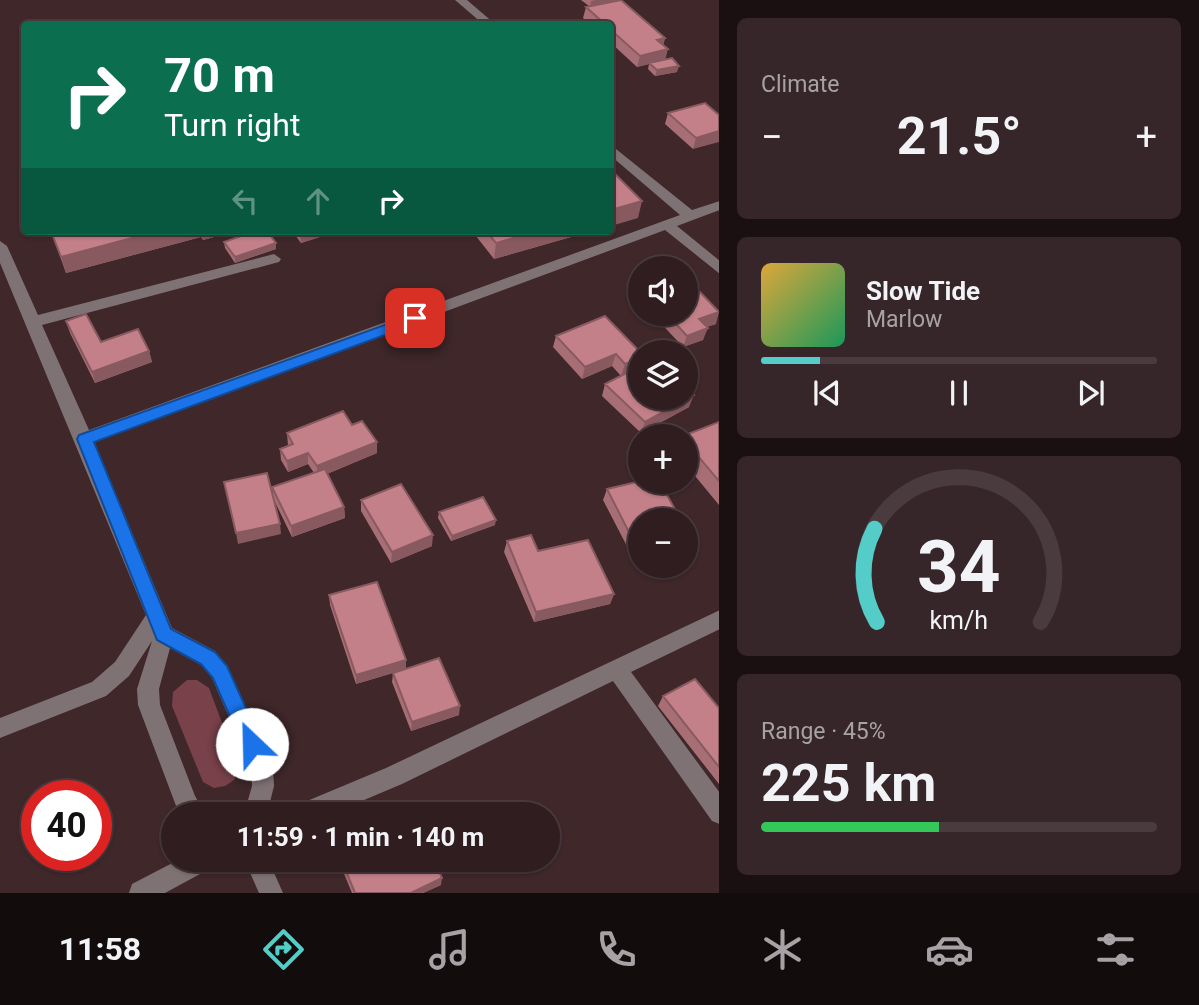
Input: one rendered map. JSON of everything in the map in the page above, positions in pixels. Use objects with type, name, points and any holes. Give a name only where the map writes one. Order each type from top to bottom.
[{"type":"street","points":[[460,0],[485,21]]},
{"type":"street","points":[[614,152],[691,217]]},
{"type":"street","points":[[85,439],[669,226],[719,205]]},
{"type":"street","points":[[669,226],[719,269]]},
{"type":"street","points":[[0,246],[85,439],[160,626],[148,689],[149,705],[186,802]]},
{"type":"street","points":[[34,322],[274,259]]},
{"type":"street","points":[[332,802],[394,776],[719,619]]},
{"type":"street","points":[[0,728],[99,689],[122,669],[160,626]]},
{"type":"street","points":[[160,626],[208,658],[220,672],[262,768],[263,786],[259,802]]},
{"type":"street","points":[[617,670],[719,813]]},
{"type":"street","points":[[141,893],[181,872]]},
{"type":"street","points":[[262,872],[271,893]]},
{"type":"shaded area","points":[[187,680],[197,680],[209,688],[239,768],[234,780],[225,786],[214,788],[203,782],[172,706],[173,692]]},
{"type":"building","points":[[621,0],[665,38],[657,40],[668,49],[640,56],[614,33],[614,21],[602,21],[586,7]]},
{"type":"building","points":[[672,58],[679,66],[657,70],[649,63]]},
{"type":"building","points":[[705,103],[719,115],[719,131],[696,138],[668,113]]},
{"type":"building","points":[[614,173],[642,201],[614,209]]},
{"type":"building","points":[[53,235],[143,235],[61,257]]},
{"type":"building","points":[[244,235],[270,235],[276,243],[235,257],[224,242]]},
{"type":"building","points":[[489,235],[524,235],[496,243]]},
{"type":"building","points":[[698,293],[719,312],[699,319],[708,328],[687,336],[678,326],[698,326]]},
{"type":"building","points":[[86,314],[101,342],[138,329],[149,351],[92,372],[66,321]]},
{"type":"building","points":[[605,316],[628,340],[628,363],[625,364],[616,354],[585,367],[556,336]]},
{"type":"building","points":[[628,372],[628,406],[605,384]]},
{"type":"building","points":[[632,410],[667,410],[645,422]]},
{"type":"building","points":[[343,411],[352,425],[362,421],[377,442],[317,466],[308,453],[287,461],[280,449],[293,444],[287,433]]},
{"type":"building","points":[[719,422],[719,481],[698,456],[698,430]]},
{"type":"building","points":[[325,469],[344,507],[291,526],[272,487]]},
{"type":"building","points":[[267,473],[280,524],[236,533],[224,482]]},
{"type":"building","points":[[401,484],[433,535],[392,552],[361,500]]},
{"type":"building","points":[[628,484],[628,494],[666,494],[674,508],[628,508],[628,530],[607,489]]},
{"type":"building","points":[[483,497],[496,520],[452,536],[439,512]]},
{"type":"building","points":[[531,535],[538,551],[588,540],[614,594],[536,612],[507,541]]},
{"type":"building","points":[[377,582],[406,660],[356,675],[329,595]]},
{"type":"building","points":[[439,658],[460,706],[412,722],[393,673]]},
{"type":"building","points":[[695,679],[719,708],[719,767],[663,696]]},
{"type":"building","points":[[346,872],[439,872],[442,878],[411,893],[355,893]]},
{"type":"route","points":[[252,744],[220,672],[208,658],[164,634],[85,439],[415,318]]}]
